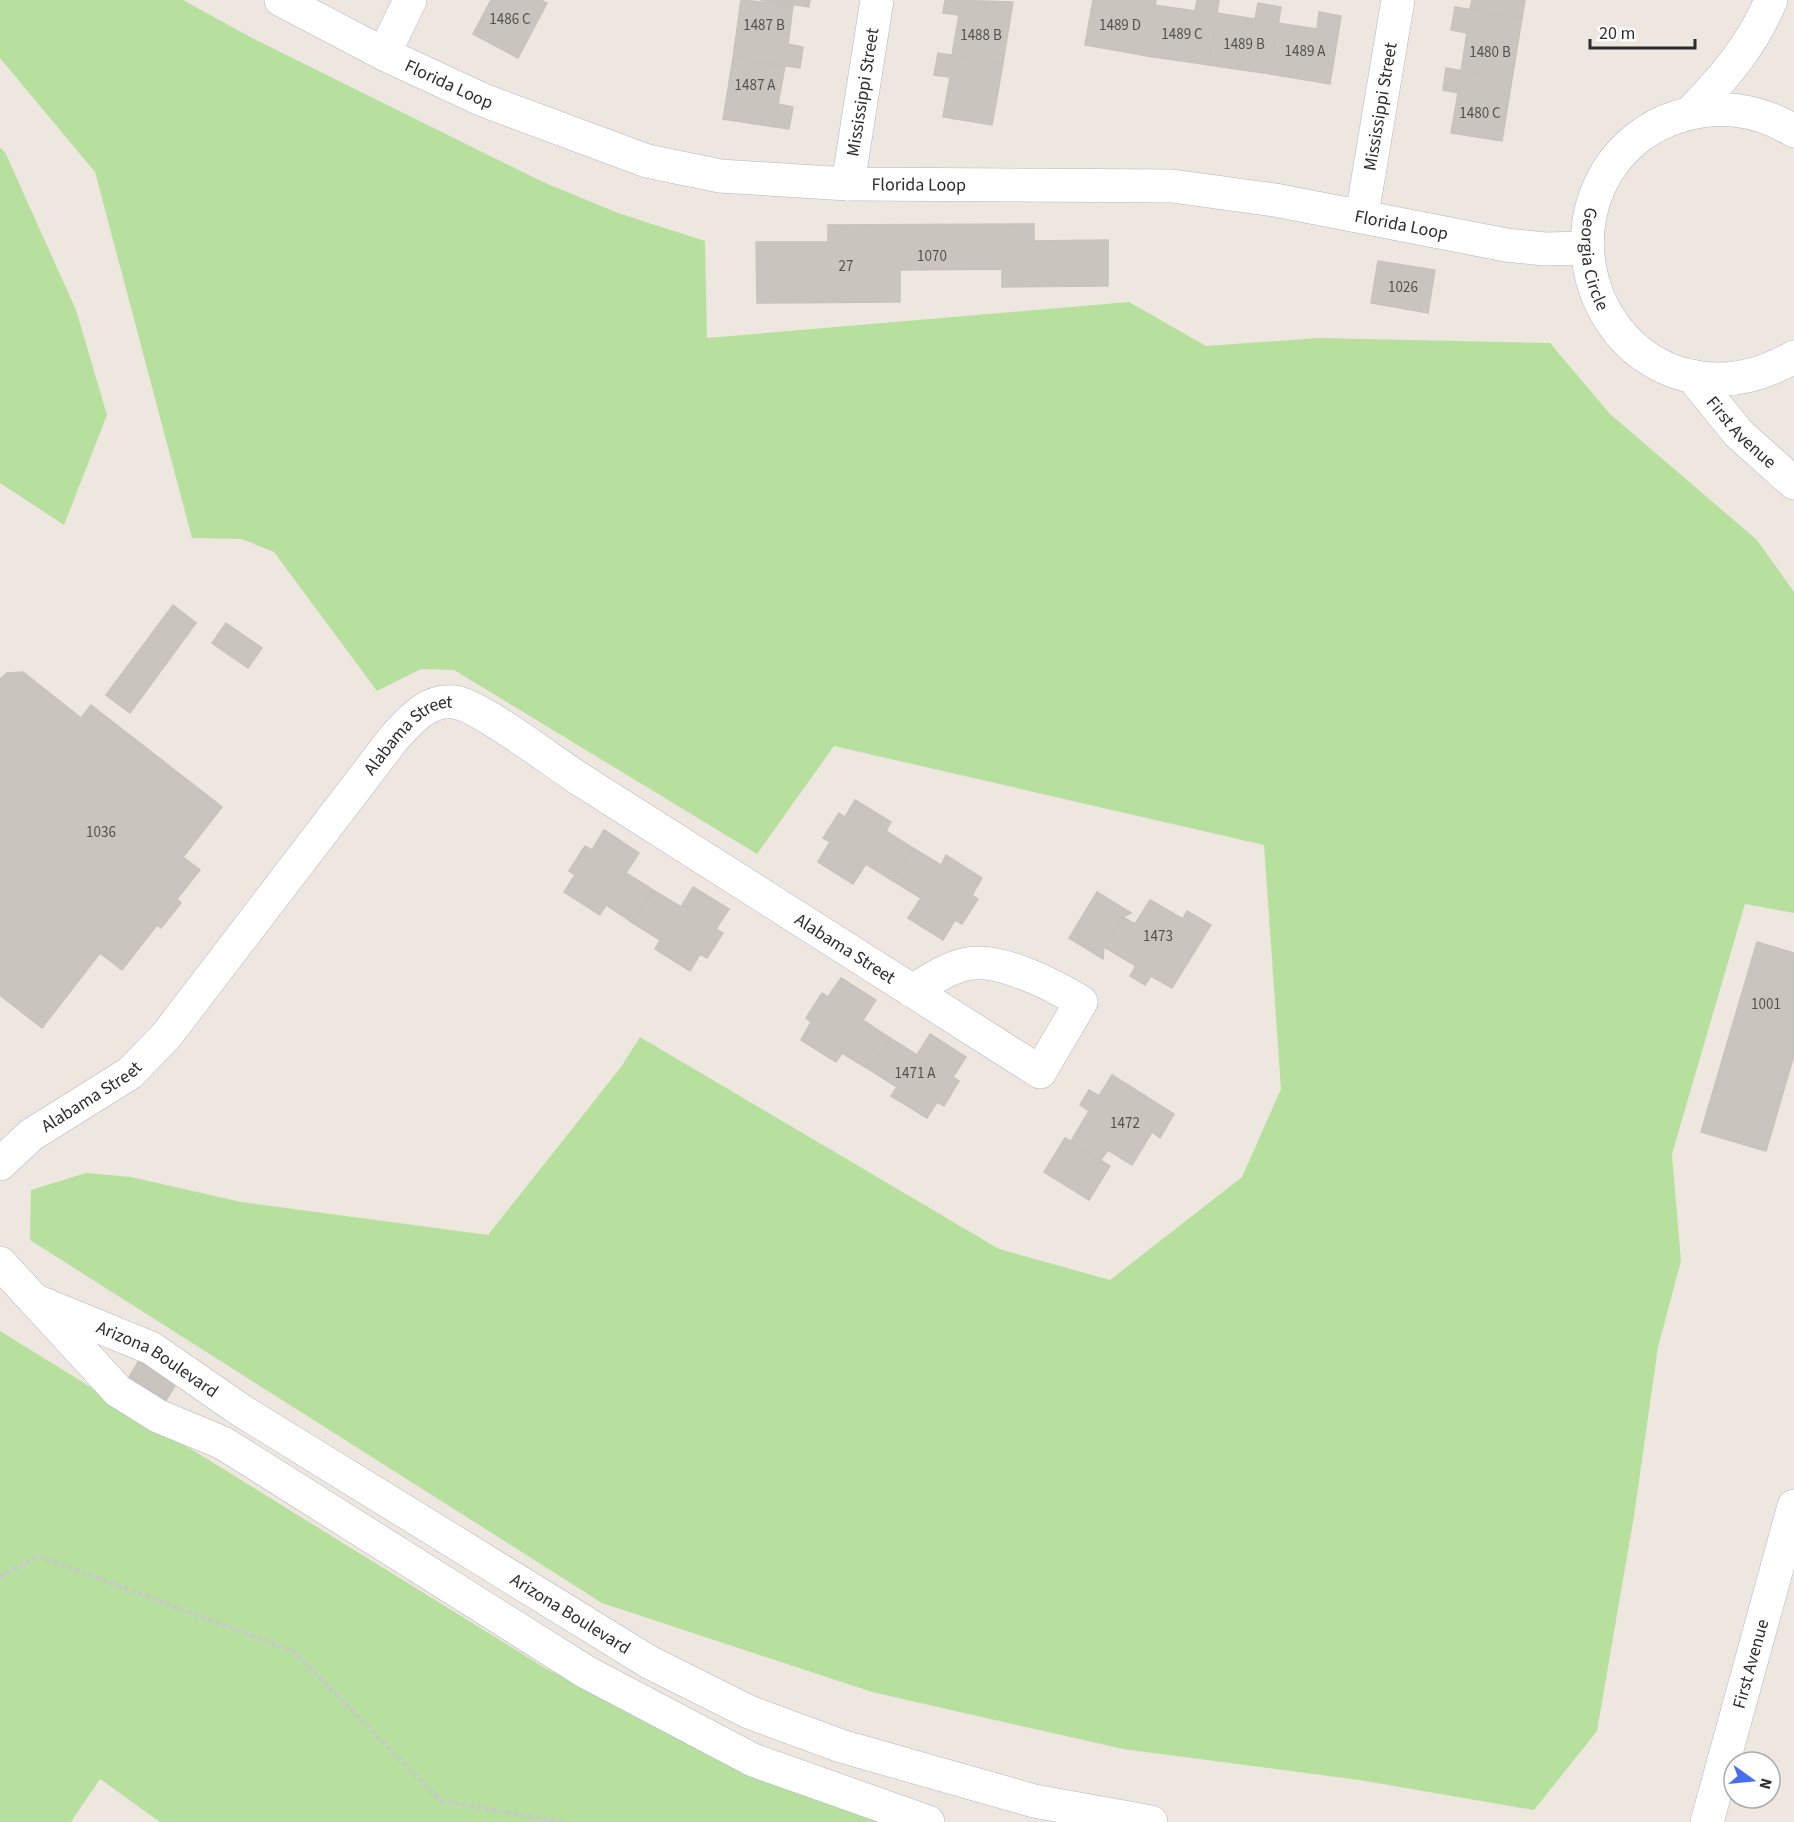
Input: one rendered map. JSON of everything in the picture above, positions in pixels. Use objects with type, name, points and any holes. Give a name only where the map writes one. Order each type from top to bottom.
[{"type":"street","name":"Florida Loop","points":[[281,0],[384,54],[483,100],[647,161],[720,176],[849,184],[1172,186],[1362,215],[1506,245],[1545,249],[1586,248]]},
{"type":"street","points":[[384,54],[410,0]]},
{"type":"street","name":"Mississippi Street","points":[[849,184],[877,0]]},
{"type":"street","name":"Mississippi Street","points":[[1362,215],[1398,0]]},
{"type":"street","points":[[1692,111],[1736,64],[1758,28],[1771,0]]},
{"type":"street","name":"Georgia Circle","points":[[1794,131],[1774,119],[1733,109],[1692,111],[1662,122],[1636,138],[1614,160],[1595,197],[1588,217],[1586,248],[1592,283],[1606,315],[1629,343],[1658,364],[1692,376],[1720,379],[1747,376],[1773,368],[1794,357]]},
{"type":"street","name":"First Avenue","points":[[1692,376],[1739,434],[1794,483]]},
{"type":"street","name":"Alabama Street","points":[[0,1164],[32,1135],[130,1073],[166,1036],[394,738],[417,713],[436,704],[454,702],[482,714],[912,991],[1040,1072],[1081,1002],[1034,976],[998,967],[968,964],[912,991]]},
{"type":"street","name":"Arizona Boulevard","points":[[0,1263],[118,1391],[158,1416],[223,1443],[586,1672],[753,1760],[928,1822]]},
{"type":"street","name":"Arizona Boulevard","points":[[36,1301],[151,1348],[242,1411],[649,1662],[749,1712],[841,1746],[1034,1801],[1151,1822]]},
{"type":"street","name":"First Avenue","points":[[1707,1822],[1794,1506]]},
{"type":"street","points":[[870,1802],[878,1781],[885,1774],[909,1765]]},
{"type":"path","points":[[0,1577],[38,1556],[293,1651],[441,1801],[563,1822]]},
{"type":"green space","points":[[0,0],[183,0],[252,38],[543,182],[618,213],[705,241],[707,338],[1129,302],[1206,346],[1319,338],[1550,343],[1610,414],[1757,540],[1794,592],[1794,913],[1745,904],[1672,1154],[1681,1261],[1658,1347],[1634,1516],[1597,1731],[1534,1810],[1359,1780],[1123,1749],[872,1692],[602,1603],[30,1240],[31,1190],[86,1173],[131,1177],[241,1202],[488,1235],[621,1067],[640,1037],[999,1249],[1110,1280],[1242,1177],[1281,1089],[1264,845],[834,746],[757,854],[454,670],[421,669],[377,691],[274,552],[242,539],[192,538],[95,172],[0,58]]},
{"type":"green space","points":[[0,148],[5,152],[76,310],[107,415],[64,525],[0,483]]},
{"type":"green space","points":[[0,1331],[545,1668],[758,1770],[906,1822],[160,1822],[100,1779],[71,1822],[0,1822]]},
{"type":"building","points":[[491,0],[541,0],[547,3],[518,58],[473,34]]},
{"type":"building","points":[[741,0],[793,5],[788,44],[803,47],[800,68],[733,58]]},
{"type":"building","points":[[761,0],[810,0],[809,7]]},
{"type":"building","points":[[945,0],[1013,2],[1003,63],[952,55],[959,15],[943,13]]},
{"type":"building","points":[[1093,0],[1156,0],[1147,56],[1085,45]]},
{"type":"building","points":[[1197,0],[1219,0],[1209,65],[1147,56],[1155,5],[1195,11]]},
{"type":"building","points":[[1472,0],[1525,0],[1522,18],[1470,9]]},
{"type":"building","points":[[1258,3],[1281,7],[1270,74],[1209,65],[1217,13],[1255,19]]},
{"type":"building","points":[[1455,7],[1522,18],[1512,79],[1461,71],[1467,33],[1451,30]]},
{"type":"building","points":[[1319,12],[1341,16],[1330,84],[1270,74],[1278,23],[1317,29]]},
{"type":"building","points":[[938,53],[1003,63],[992,125],[943,117],[950,77],[934,75]]},
{"type":"building","points":[[733,58],[785,66],[778,104],[793,107],[789,129],[723,119]]},
{"type":"building","points":[[1446,68],[1512,79],[1502,141],[1451,133],[1458,93],[1443,90]]},
{"type":"building","points":[[1034,224],[1034,241],[1108,240],[1108,286],[1002,287],[1002,269],[900,270],[900,302],[757,303],[756,242],[828,242],[828,225]]},
{"type":"building","points":[[1378,261],[1435,270],[1428,313],[1371,303]]},
{"type":"building","points":[[173,605],[196,623],[130,713],[106,695]]},
{"type":"building","points":[[226,623],[262,648],[248,668],[212,643]]},
{"type":"building","points":[[23,672],[81,718],[91,705],[222,807],[183,857],[200,870],[177,899],[181,903],[161,928],[157,925],[122,970],[100,953],[42,1028],[0,995],[0,679],[7,673]]},
{"type":"building","points":[[855,800],[891,822],[886,831],[913,848],[893,881],[866,864],[853,884],[818,862],[830,842],[823,838],[839,813],[845,817]]},
{"type":"building","points":[[604,830],[639,853],[626,873],[653,890],[633,923],[606,905],[600,915],[564,892],[575,875],[569,871],[585,846],[592,850]]},
{"type":"building","points":[[913,848],[941,865],[946,855],[982,878],[972,895],[978,899],[962,924],[955,920],[943,940],[908,918],[921,898],[893,881]]},
{"type":"building","points":[[693,887],[729,909],[716,929],[723,933],[707,958],[700,954],[690,971],[655,949],[660,940],[633,923],[653,890],[681,907]]},
{"type":"building","points":[[1097,892],[1131,913],[1123,917],[1104,947],[1103,959],[1069,938]]},
{"type":"building","points":[[1150,900],[1183,919],[1187,911],[1211,925],[1172,988],[1151,976],[1145,985],[1130,976],[1136,966],[1104,947],[1123,917],[1135,924]]},
{"type":"building","points":[[1757,942],[1794,953],[1794,1055],[1766,1151],[1701,1132]]},
{"type":"building","points":[[841,978],[876,1000],[863,1020],[890,1038],[870,1070],[842,1053],[836,1062],[801,1040],[811,1022],[806,1018],[822,993],[828,997]]},
{"type":"building","points":[[930,1034],[966,1057],[953,1077],[959,1081],[944,1106],[937,1102],[927,1118],[891,1096],[897,1087],[870,1070],[890,1038],[917,1055]]},
{"type":"building","points":[[1112,1075],[1174,1114],[1160,1138],[1152,1132],[1132,1165],[1108,1150],[1100,1161],[1070,1143],[1089,1111],[1080,1105],[1089,1090],[1099,1096]]},
{"type":"building","points":[[1065,1138],[1110,1166],[1089,1200],[1044,1172]]},
{"type":"building","points":[[141,1357],[178,1381],[165,1402],[128,1379]]}]
